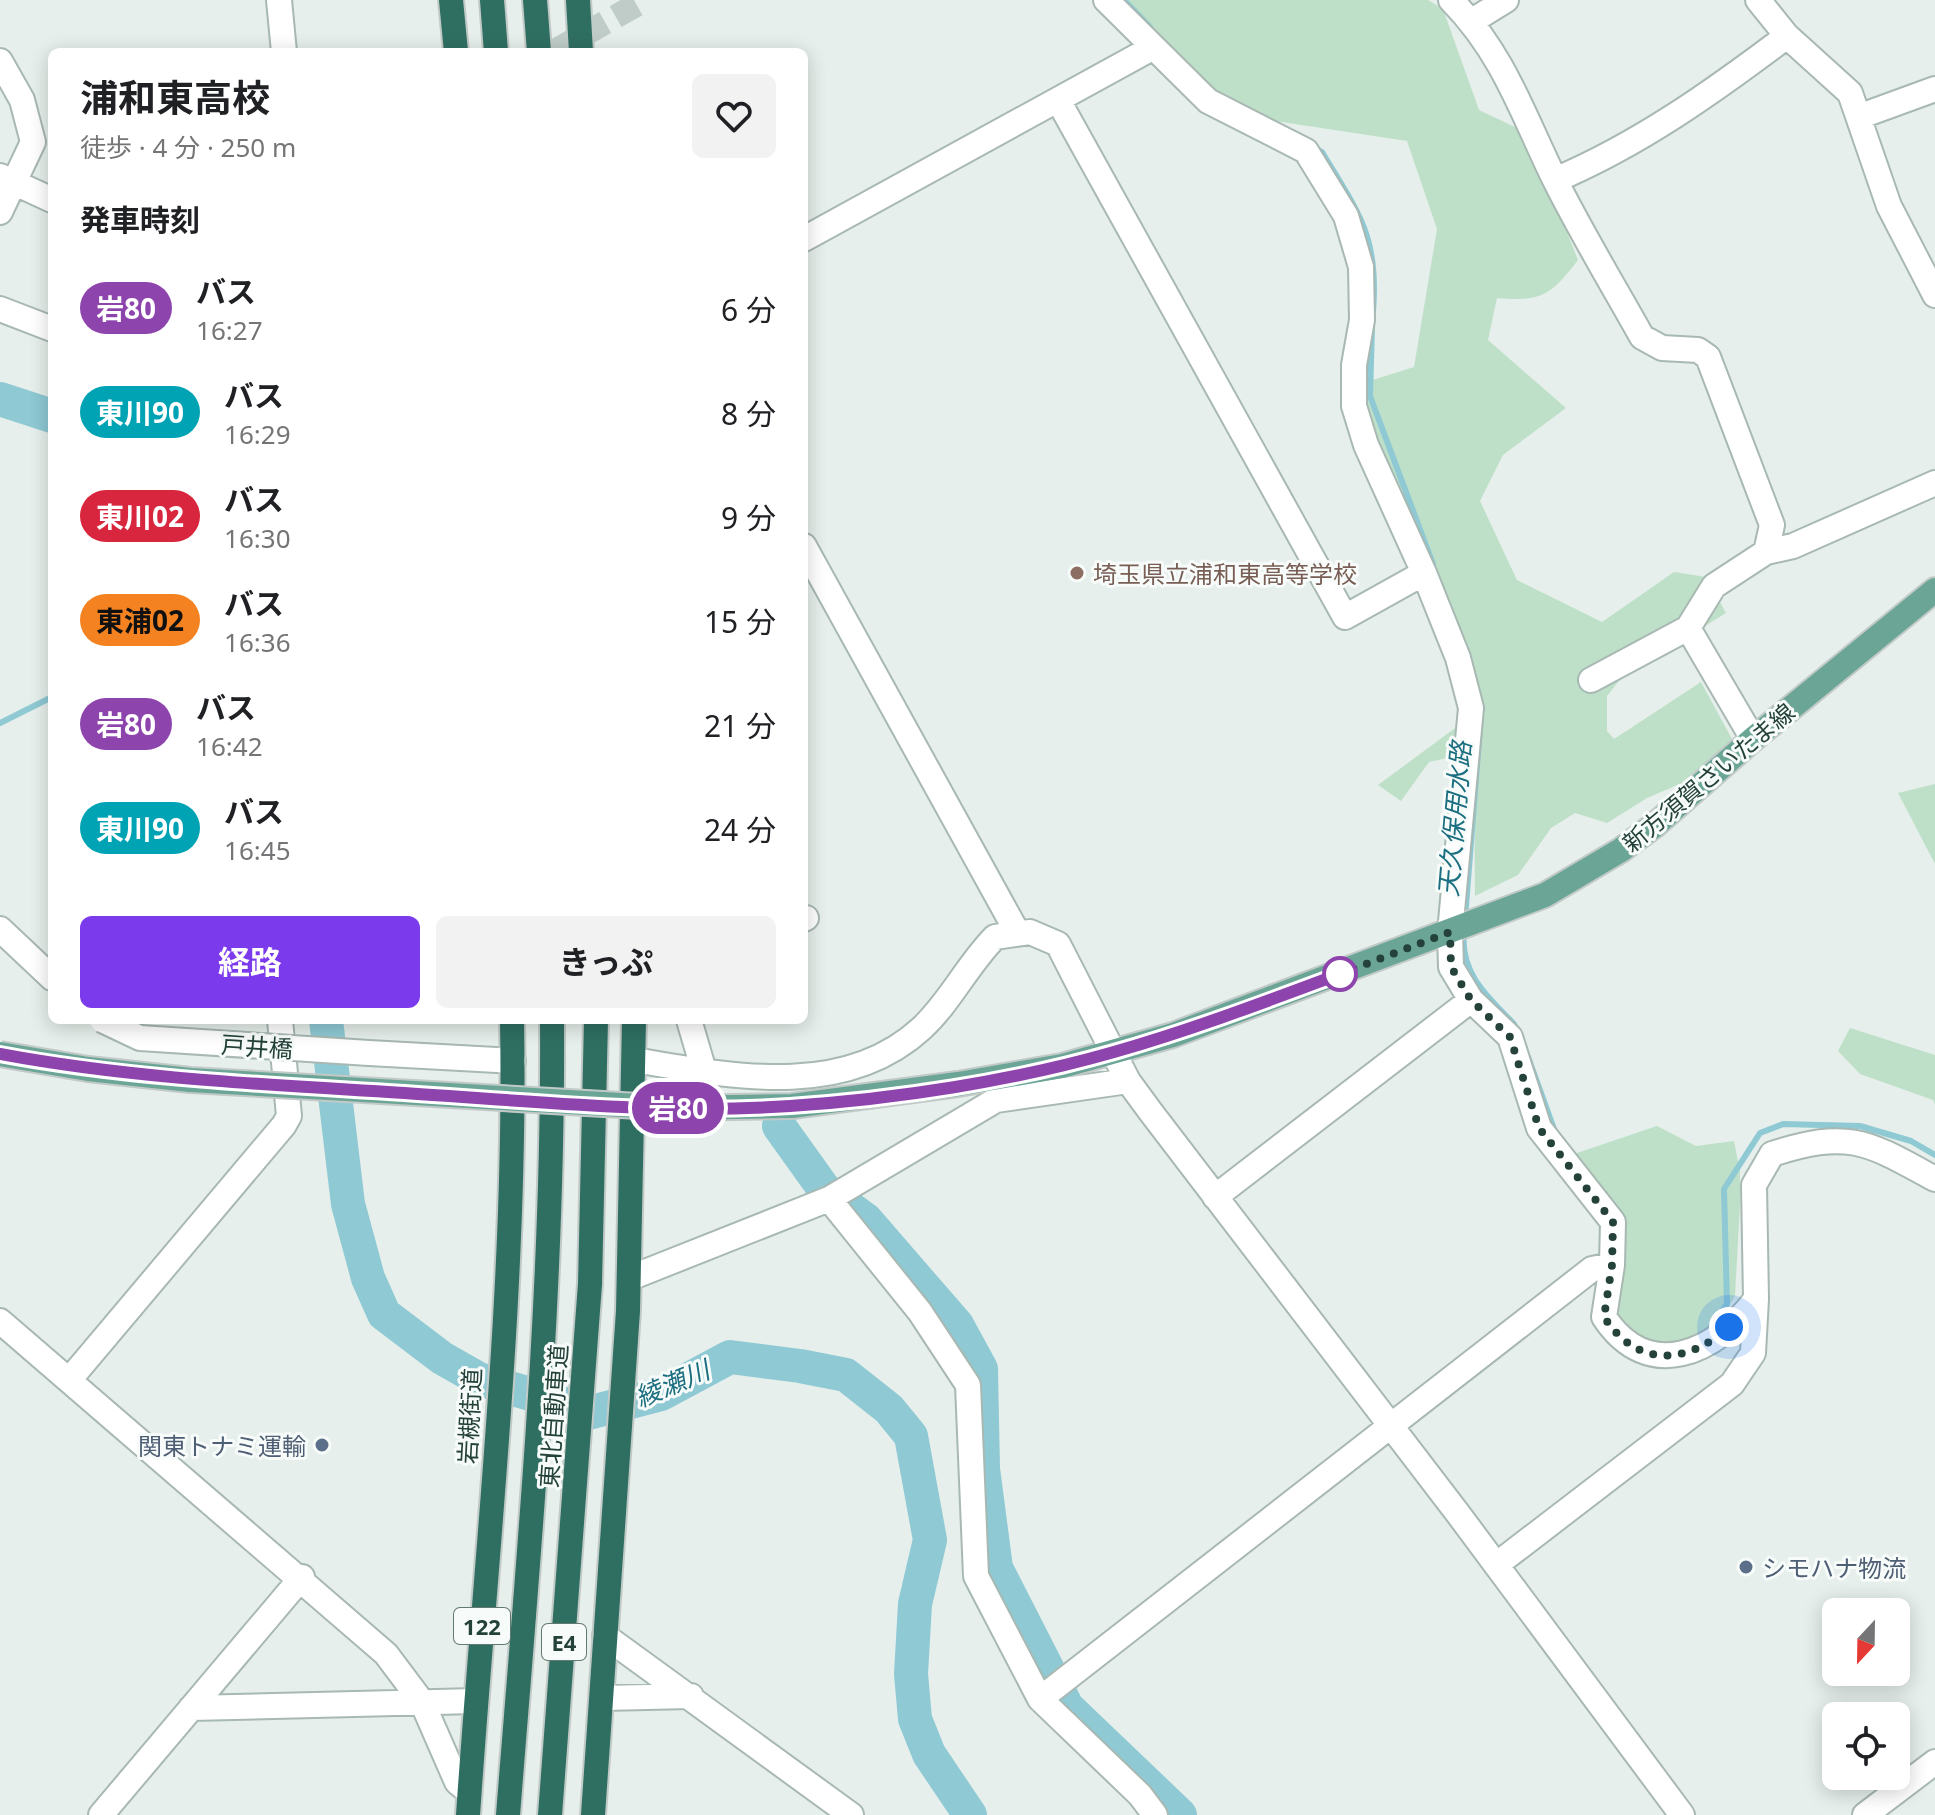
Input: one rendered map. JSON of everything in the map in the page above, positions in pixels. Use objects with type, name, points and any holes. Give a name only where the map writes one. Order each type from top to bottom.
[{"type":"highway","points":[[451,0],[456,48]]},
{"type":"highway","points":[[492,0],[496,48]]},
{"type":"highway","points":[[535,0],[539,48]]},
{"type":"highway","points":[[578,0],[581,48]]},
{"type":"highway","name":"岩槻街道","points":[[469,1803],[496,1437],[510,1189],[512,1024]]},
{"type":"highway","name":"東北自動車道","points":[[508,1815],[537,1455],[548,1259],[552,1024]]},
{"type":"highway","name":"東北自動車道","points":[[550,1815],[590,1284],[596,1024]]},
{"type":"highway","points":[[593,1815],[619,1480],[630,1278],[634,1024]]},
{"type":"main road","name":"新方須賀さいたま線","points":[[0,1054],[88,1069],[190,1080],[673,1108],[792,1106],[958,1084],[1062,1066],[1225,1017],[1545,895],[1621,850],[1935,590]]},
{"type":"street","points":[[279,0],[284,48]]},
{"type":"street","points":[[1106,0],[1208,101],[1306,151],[1328,181],[1346,216],[1361,267],[1362,320],[1354,365],[1354,406],[1366,445],[1424,573],[1458,658],[1471,708],[1450,932],[1451,967],[1471,1000],[1510,1037],[1539,1128],[1613,1222],[1612,1265],[1604,1317],[1616,1336],[1637,1352],[1675,1356],[1710,1344],[1756,1299]]},
{"type":"street","points":[[1451,0],[1472,21],[1510,79],[1555,180],[1642,337],[1662,348],[1698,350],[1708,357],[1772,525],[1766,552]]},
{"type":"street","points":[[1472,21],[1506,0]]},
{"type":"street","points":[[1758,0],[1787,36],[1850,93],[1861,116],[1889,206],[1935,295]]},
{"type":"street","points":[[1555,180],[1634,142],[1710,94],[1787,36]]},
{"type":"street","points":[[808,237],[1152,48]]},
{"type":"street","points":[[0,61],[22,100],[33,142],[6,178],[0,212]]},
{"type":"street","points":[[1861,116],[1935,89]]},
{"type":"street","points":[[1058,100],[1345,617],[1424,573]]},
{"type":"street","points":[[6,178],[48,198]]},
{"type":"street","points":[[0,309],[48,327]]},
{"type":"street","points":[[1591,680],[1688,628],[1714,586],[1766,552],[1793,546],[1935,483]]},
{"type":"street","points":[[808,553],[1017,932]]},
{"type":"street","points":[[1688,628],[1753,739]]},
{"type":"street","points":[[0,929],[48,974]]},
{"type":"street","points":[[635,1060],[753,1079],[850,1069],[897,1050],[925,1025],[995,937],[1017,932],[1043,936],[1058,944],[1128,1081],[1682,1815]]},
{"type":"street","points":[[1215,1197],[1471,1000]]},
{"type":"street","name":"戸井橋","points":[[110,1024],[140,1038],[513,1061]]},
{"type":"street","points":[[70,1379],[284,1125],[289,1116],[280,1024]]},
{"type":"street","points":[[690,1024],[704,1071]]},
{"type":"street","points":[[630,1278],[829,1199],[996,1100],[1128,1081]]},
{"type":"street","points":[[1496,1565],[1732,1384],[1753,1353],[1756,1299],[1754,1185],[1772,1154],[1805,1144],[1842,1140],[1872,1145],[1935,1179]]},
{"type":"street","points":[[829,1199],[920,1312],[968,1385],[976,1576],[1050,1691],[1155,1815]]},
{"type":"street","points":[[1050,1691],[1592,1269],[1612,1265]]},
{"type":"street","points":[[0,1321],[302,1577],[386,1654],[422,1702],[449,1769],[469,1803]]},
{"type":"street","points":[[101,1815],[302,1577]]},
{"type":"street","points":[[605,1636],[851,1815]]},
{"type":"street","points":[[603,1698],[691,1696]]},
{"type":"street","points":[[191,1708],[476,1701]]},
{"type":"street","points":[[1865,1815],[1935,1762]]},
{"type":"green space","points":[[1095,0],[1428,0],[1443,9],[1479,110],[1517,128],[1533,148],[1578,260],[1544,294],[1525,299],[1497,298],[1488,340],[1566,408],[1503,455],[1480,501],[1517,580],[1602,622],[1674,572],[1706,577],[1726,613],[1622,677],[1607,696],[1607,731],[1614,739],[1701,682],[1732,739],[1701,775],[1647,798],[1607,823],[1575,813],[1551,828],[1518,875],[1475,896],[1474,752],[1429,762],[1401,801],[1378,785],[1466,720],[1476,706],[1346,412],[1360,384],[1414,367],[1437,229],[1407,141],[1275,121],[1216,119]]},
{"type":"green space","points":[[1935,784],[1935,864],[1898,793]]},
{"type":"green space","points":[[1850,1028],[1935,1055],[1935,1105],[1933,1100],[1860,1074],[1838,1051]]},
{"type":"green space","points":[[1657,1126],[1696,1146],[1734,1141],[1740,1172],[1740,1205],[1735,1296],[1711,1335],[1649,1349],[1613,1321],[1618,1222],[1568,1156]]},
{"type":"waterway","name":"天久保用水路","points":[[1124,0],[1150,27]]},
{"type":"waterway","name":"天久保用水路","points":[[1315,148],[1322,152],[1364,227],[1373,264],[1373,312]]},
{"type":"waterway","name":"天久保用水路","points":[[1372,327],[1370,396],[1433,564]]},
{"type":"waterway","name":"綾瀬川","points":[[0,399],[48,415]]},
{"type":"waterway","points":[[0,723],[48,699]]},
{"type":"waterway","name":"天久保用水路","points":[[1465,919],[1481,715]]},
{"type":"waterway","name":"天久保用水路","points":[[1464,934],[1464,948],[1471,973],[1518,1032]]},
{"type":"waterway","name":"綾瀬川","points":[[326,1024],[348,1204],[368,1278],[384,1314],[442,1358],[479,1379],[592,1412],[661,1394],[730,1357],[800,1366],[846,1375],[889,1409],[911,1436],[930,1540],[915,1604],[911,1674],[915,1719],[929,1754],[970,1815]]},
{"type":"waterway","name":"天久保用水路","points":[[1528,1057],[1554,1129]]},
{"type":"waterway","name":"天久保用水路","points":[[1709,1330],[1727,1304],[1724,1189],[1760,1133],[1783,1124],[1860,1126],[1911,1141],[1935,1155]]},
{"type":"waterway","points":[[779,1126],[824,1189],[866,1220],[957,1325],[981,1369],[983,1469],[996,1568],[1067,1707],[1180,1815]]},
{"type":"tunnel","points":[[560,48],[645,0]]},
{"type":"bus line","name":"岩80","points":[[0,1054],[88,1069],[190,1080],[673,1108],[792,1106],[1012,1076],[1062,1066],[1173,1035],[1340,974]]},
{"type":"place","name":"埼玉県立浦和東高等学校","points":[[1077,573]]},
{"type":"place","name":"関東トナミ運輸","points":[[322,1445]]},
{"type":"place","name":"シモハナ物流","points":[[1746,1567]]},
{"type":"route","points":[[1340,974],[1450,932],[1451,967],[1471,1000],[1510,1037],[1539,1128],[1613,1222],[1612,1265],[1604,1317],[1616,1336],[1637,1352],[1675,1356],[1710,1344],[1729,1327]]}]
